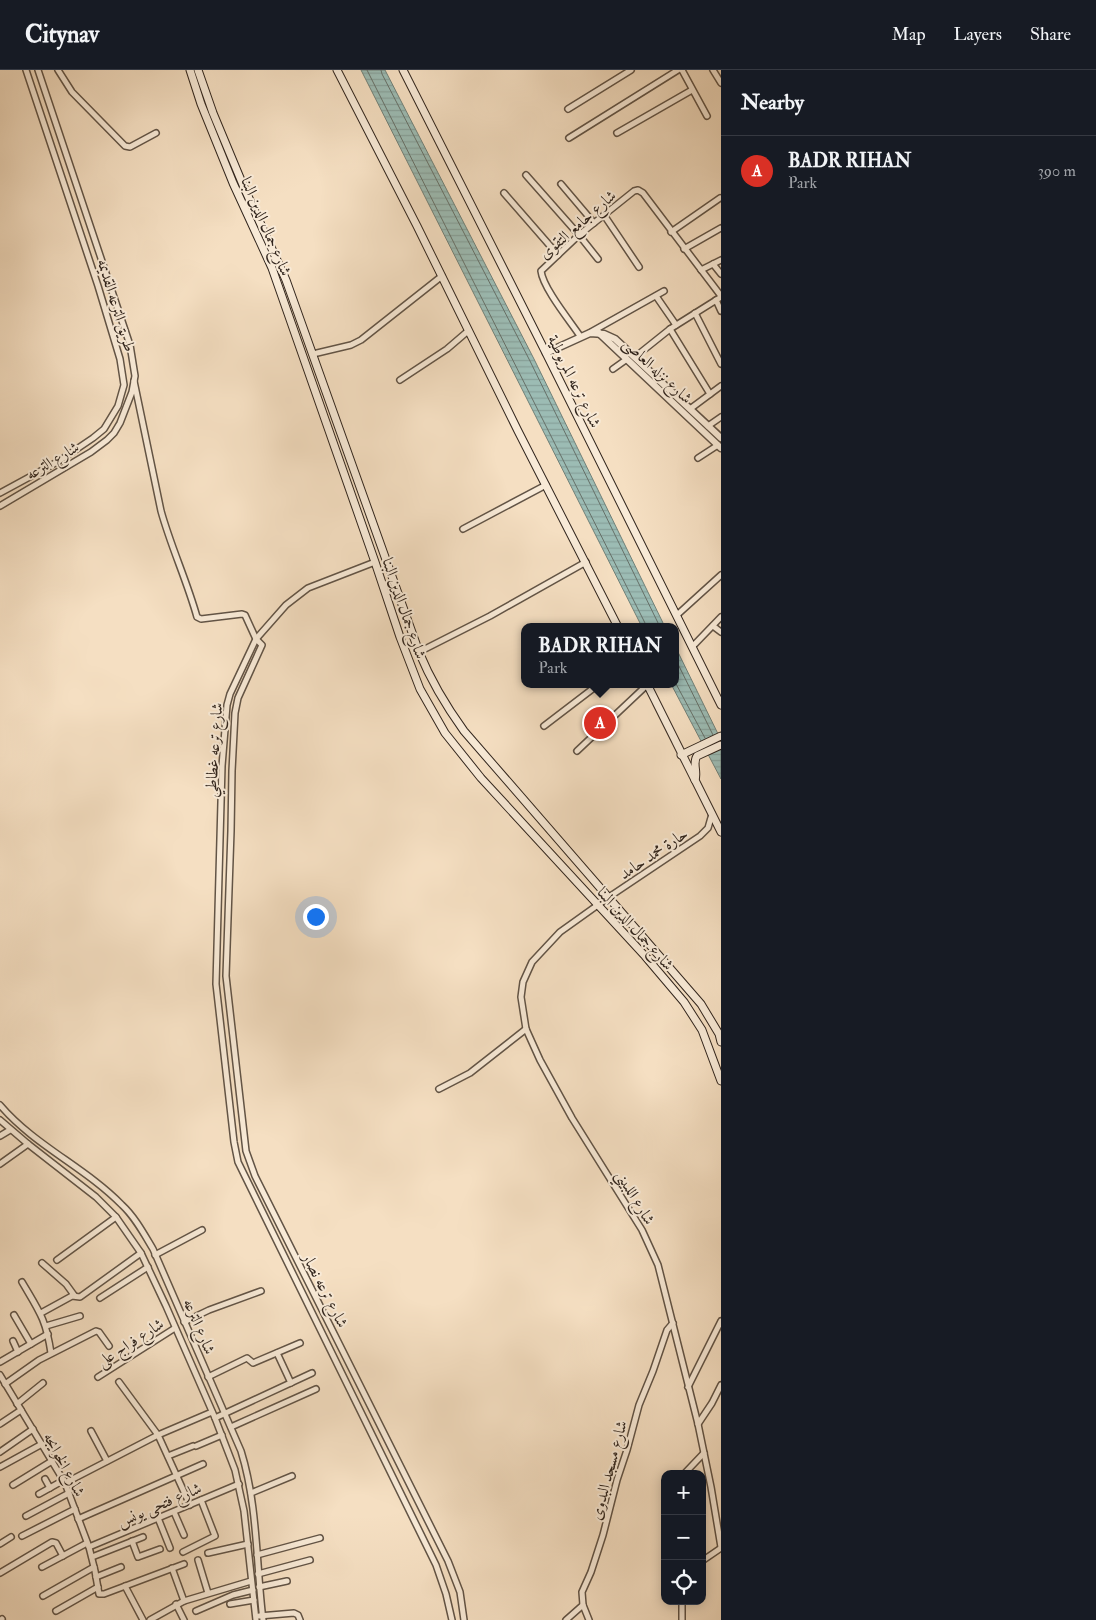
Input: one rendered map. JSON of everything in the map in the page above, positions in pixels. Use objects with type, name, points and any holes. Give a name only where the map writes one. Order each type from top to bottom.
[{"type":"main road","name":"شارع جمال الدين البنا","points":[[190,70],[201,104],[233,183],[272,268],[400,637],[420,689],[445,733],[481,778],[645,956],[692,1014],[705,1036],[721,1081]]},
{"type":"main road","name":"شارع جمال الدين البنا","points":[[198,70],[213,113],[243,185],[286,280],[419,652],[444,704],[464,731],[701,1004],[721,1042]]},
{"type":"main road","points":[[338,70],[616,623]]},
{"type":"main road","name":"شارع ترعه المريوطية","points":[[403,70],[721,705]]},
{"type":"main road","points":[[648,688],[721,832]]},
{"type":"main road","points":[[681,754],[721,736]]},
{"type":"main road","points":[[694,780],[696,773],[695,759],[704,752],[721,745]]},
{"type":"street","name":"طريق الترعه القديمه","points":[[0,493],[67,456],[93,438],[109,423],[122,397],[124,380],[120,359],[89,255],[26,70]]},
{"type":"street","name":"طريق الترعه القديمه","points":[[38,70],[130,345],[134,381],[126,409],[114,433]]},
{"type":"street","points":[[58,70],[72,92],[125,146],[130,147],[156,133]]},
{"type":"street","points":[[568,109],[631,70]]},
{"type":"street","points":[[569,138],[678,70]]},
{"type":"street","points":[[682,70],[707,116]]},
{"type":"street","points":[[713,70],[721,83]]},
{"type":"street","points":[[617,133],[692,90]]},
{"type":"street","points":[[526,175],[598,259]]},
{"type":"street","points":[[561,184],[594,223]]},
{"type":"street","name":"شارع جامع التقوى","points":[[580,336],[556,301],[542,274],[544,268],[579,235],[634,191],[638,190],[643,193],[671,232]]},
{"type":"street","points":[[504,193],[558,255]]},
{"type":"street","points":[[720,198],[671,232],[701,270],[719,298],[721,311]]},
{"type":"street","points":[[604,215],[639,267]]},
{"type":"street","points":[[684,249],[721,228]]},
{"type":"street","points":[[701,270],[721,260]]},
{"type":"street","points":[[713,264],[721,274]]},
{"type":"street","points":[[313,354],[351,345],[361,340],[442,276]]},
{"type":"street","points":[[590,333],[664,291]]},
{"type":"street","points":[[656,296],[676,325]]},
{"type":"street","points":[[635,357],[670,329],[719,298]]},
{"type":"street","points":[[695,314],[721,364]]},
{"type":"street","points":[[670,329],[710,394]]},
{"type":"street","points":[[400,380],[439,354],[468,330]]},
{"type":"street","points":[[546,353],[580,336],[598,332]]},
{"type":"street","name":"شارع نزله العاصى","points":[[598,332],[616,339],[708,426],[718,442]]},
{"type":"street","name":"شارع نزله العاصى","points":[[598,332],[718,442]]},
{"type":"street","points":[[613,369],[627,360]]},
{"type":"street","points":[[652,383],[658,378]]},
{"type":"street","points":[[134,381],[161,511],[190,591],[197,617],[201,619],[245,615],[256,639]]},
{"type":"street","points":[[690,409],[721,386]]},
{"type":"street","points":[[708,426],[721,418]]},
{"type":"street","name":"شارع الترعه","points":[[0,506],[101,445],[114,433]]},
{"type":"street","points":[[698,458],[718,442]]},
{"type":"street","points":[[67,456],[71,463]]},
{"type":"street","points":[[463,529],[546,486]]},
{"type":"street","name":"شارع ترعه غطاطي","points":[[217,953],[225,717],[230,694],[256,639],[286,605],[304,590],[375,562]]},
{"type":"street","points":[[419,652],[490,616],[586,562]]},
{"type":"street","points":[[677,615],[721,575]]},
{"type":"street","points":[[693,646],[721,617]]},
{"type":"street","points":[[713,626],[721,632]]},
{"type":"street","name":"شارع ترعه غطاطي","points":[[227,953],[232,831],[231,778],[235,713],[242,686],[262,646],[256,639]]},
{"type":"street","points":[[544,726],[594,688]]},
{"type":"street","points":[[577,751],[644,688]]},
{"type":"street","name":"حارة محمد حامد","points":[[598,906],[700,836],[708,828],[712,814]]},
{"type":"street","name":"شارع اللبيني","points":[[598,906],[560,932],[532,962],[523,982],[521,997],[522,1014],[526,1029],[540,1060],[572,1118],[647,1241],[658,1265],[698,1424],[721,1548]]},
{"type":"street","name":"شارع ترعه نصار","points":[[217,953],[216,991],[238,1162],[436,1565],[446,1594],[452,1620]]},
{"type":"street","name":"شارع ترعه نصار","points":[[227,953],[227,988],[232,1037],[243,1133],[251,1168],[448,1561],[460,1592],[464,1620]]},
{"type":"street","points":[[439,1089],[462,1078],[526,1029]]},
{"type":"street","points":[[221,1038],[232,1037]]},
{"type":"street","name":"شارع الترعه","points":[[0,1105],[34,1138],[83,1171],[124,1206],[137,1223],[155,1255],[242,1451],[248,1471],[263,1618]]},
{"type":"street","name":"شارع الترعه","points":[[0,1120],[10,1130],[96,1197],[116,1217],[141,1253],[222,1435],[239,1484],[244,1511],[256,1619]]},
{"type":"street","points":[[0,1136],[10,1130]]},
{"type":"street","points":[[0,1164],[28,1144]]},
{"type":"street","points":[[57,1260],[116,1217]]},
{"type":"street","points":[[155,1255],[202,1230]]},
{"type":"street","points":[[42,1263],[66,1284],[74,1295],[80,1298],[141,1253]]},
{"type":"street","points":[[100,1298],[148,1267]]},
{"type":"street","points":[[22,1282],[41,1313],[46,1326],[51,1353]]},
{"type":"street","points":[[184,1322],[209,1310],[262,1291]]},
{"type":"street","points":[[41,1313],[74,1295]]},
{"type":"street","points":[[14,1315],[31,1344]]},
{"type":"street","points":[[46,1326],[80,1316]]},
{"type":"street","points":[[688,1388],[721,1321]]},
{"type":"street","name":"شارع مسجد البدوى","points":[[583,1606],[582,1592],[591,1572],[603,1535],[639,1405],[667,1330],[673,1323]]},
{"type":"street","name":"شارع فراج على","points":[[98,1378],[175,1328]]},
{"type":"street","points":[[5,1384],[51,1353],[98,1330],[109,1346]]},
{"type":"street","points":[[0,1362],[48,1334]]},
{"type":"street","points":[[13,1341],[18,1352]]},
{"type":"street","points":[[208,1377],[247,1358],[252,1363],[300,1342]]},
{"type":"street","points":[[277,1353],[290,1383]]},
{"type":"street","points":[[38,1494],[158,1435],[213,1415],[225,1413],[312,1372]]},
{"type":"street","name":"شارع الخوايجه","points":[[0,1375],[64,1481],[92,1557],[99,1594],[125,1586]]},
{"type":"street","points":[[119,1382],[158,1435],[190,1505]]},
{"type":"street","points":[[17,1404],[43,1383]]},
{"type":"street","points":[[698,1424],[721,1385]]},
{"type":"street","points":[[231,1427],[316,1389]]},
{"type":"street","points":[[0,1424],[21,1410]]},
{"type":"street","points":[[0,1452],[33,1429]]},
{"type":"street","points":[[91,1431],[107,1461]]},
{"type":"street","points":[[168,1456],[222,1435]]},
{"type":"street","points":[[0,1467],[42,1444]]},
{"type":"street","points":[[688,1470],[704,1453]]},
{"type":"street","points":[[13,1485],[52,1461]]},
{"type":"street","points":[[78,1519],[203,1464]]},
{"type":"street","points":[[251,1493],[292,1476]]},
{"type":"street","points":[[45,1479],[50,1488]]},
{"type":"street","name":"شارع فتحى يونس","points":[[42,1567],[88,1545],[174,1512],[239,1484]]},
{"type":"street","points":[[26,1516],[69,1493]]},
{"type":"street","points":[[183,1552],[215,1536],[201,1500]]},
{"type":"street","points":[[22,1536],[75,1509]]},
{"type":"street","points":[[174,1512],[184,1535]]},
{"type":"street","points":[[158,1518],[170,1548]]},
{"type":"street","points":[[0,1544],[11,1537]]},
{"type":"street","points":[[92,1557],[143,1537]]},
{"type":"street","points":[[257,1555],[320,1538]]},
{"type":"street","points":[[132,1541],[138,1557],[160,1549]]},
{"type":"street","points":[[0,1573],[52,1542],[56,1543],[63,1556]]},
{"type":"street","points":[[208,1553],[248,1544]]},
{"type":"street","points":[[703,1560],[721,1548]]},
{"type":"street","points":[[198,1560],[208,1593]]},
{"type":"street","points":[[258,1574],[310,1560]]},
{"type":"street","points":[[144,1620],[125,1586],[184,1564]]},
{"type":"street","points":[[43,1596],[94,1567]]},
{"type":"street","points":[[96,1577],[122,1567]]},
{"type":"street","points":[[172,1568],[184,1601]]},
{"type":"street","points":[[259,1587],[287,1580]]},
{"type":"street","points":[[150,1620],[176,1604],[252,1581]]},
{"type":"street","points":[[56,1611],[98,1587]]},
{"type":"street","points":[[196,1611],[233,1595],[252,1590]]},
{"type":"street","points":[[230,1604],[254,1600]]},
{"type":"street","points":[[176,1604],[184,1620]]},
{"type":"street","points":[[682,1605],[682,1620]]},
{"type":"street","points":[[566,1620],[583,1606],[589,1620]]},
{"type":"street","points":[[256,1619],[294,1613],[298,1615],[300,1620]]},
{"type":"water","points":[[361,70],[385,70],[534,359],[663,623],[640,623]]},
{"type":"water","points":[[679,654],[721,740],[721,779],[673,688],[679,688]]},
{"type":"place","name":"BADR RIHAN","points":[[600,723]]}]
